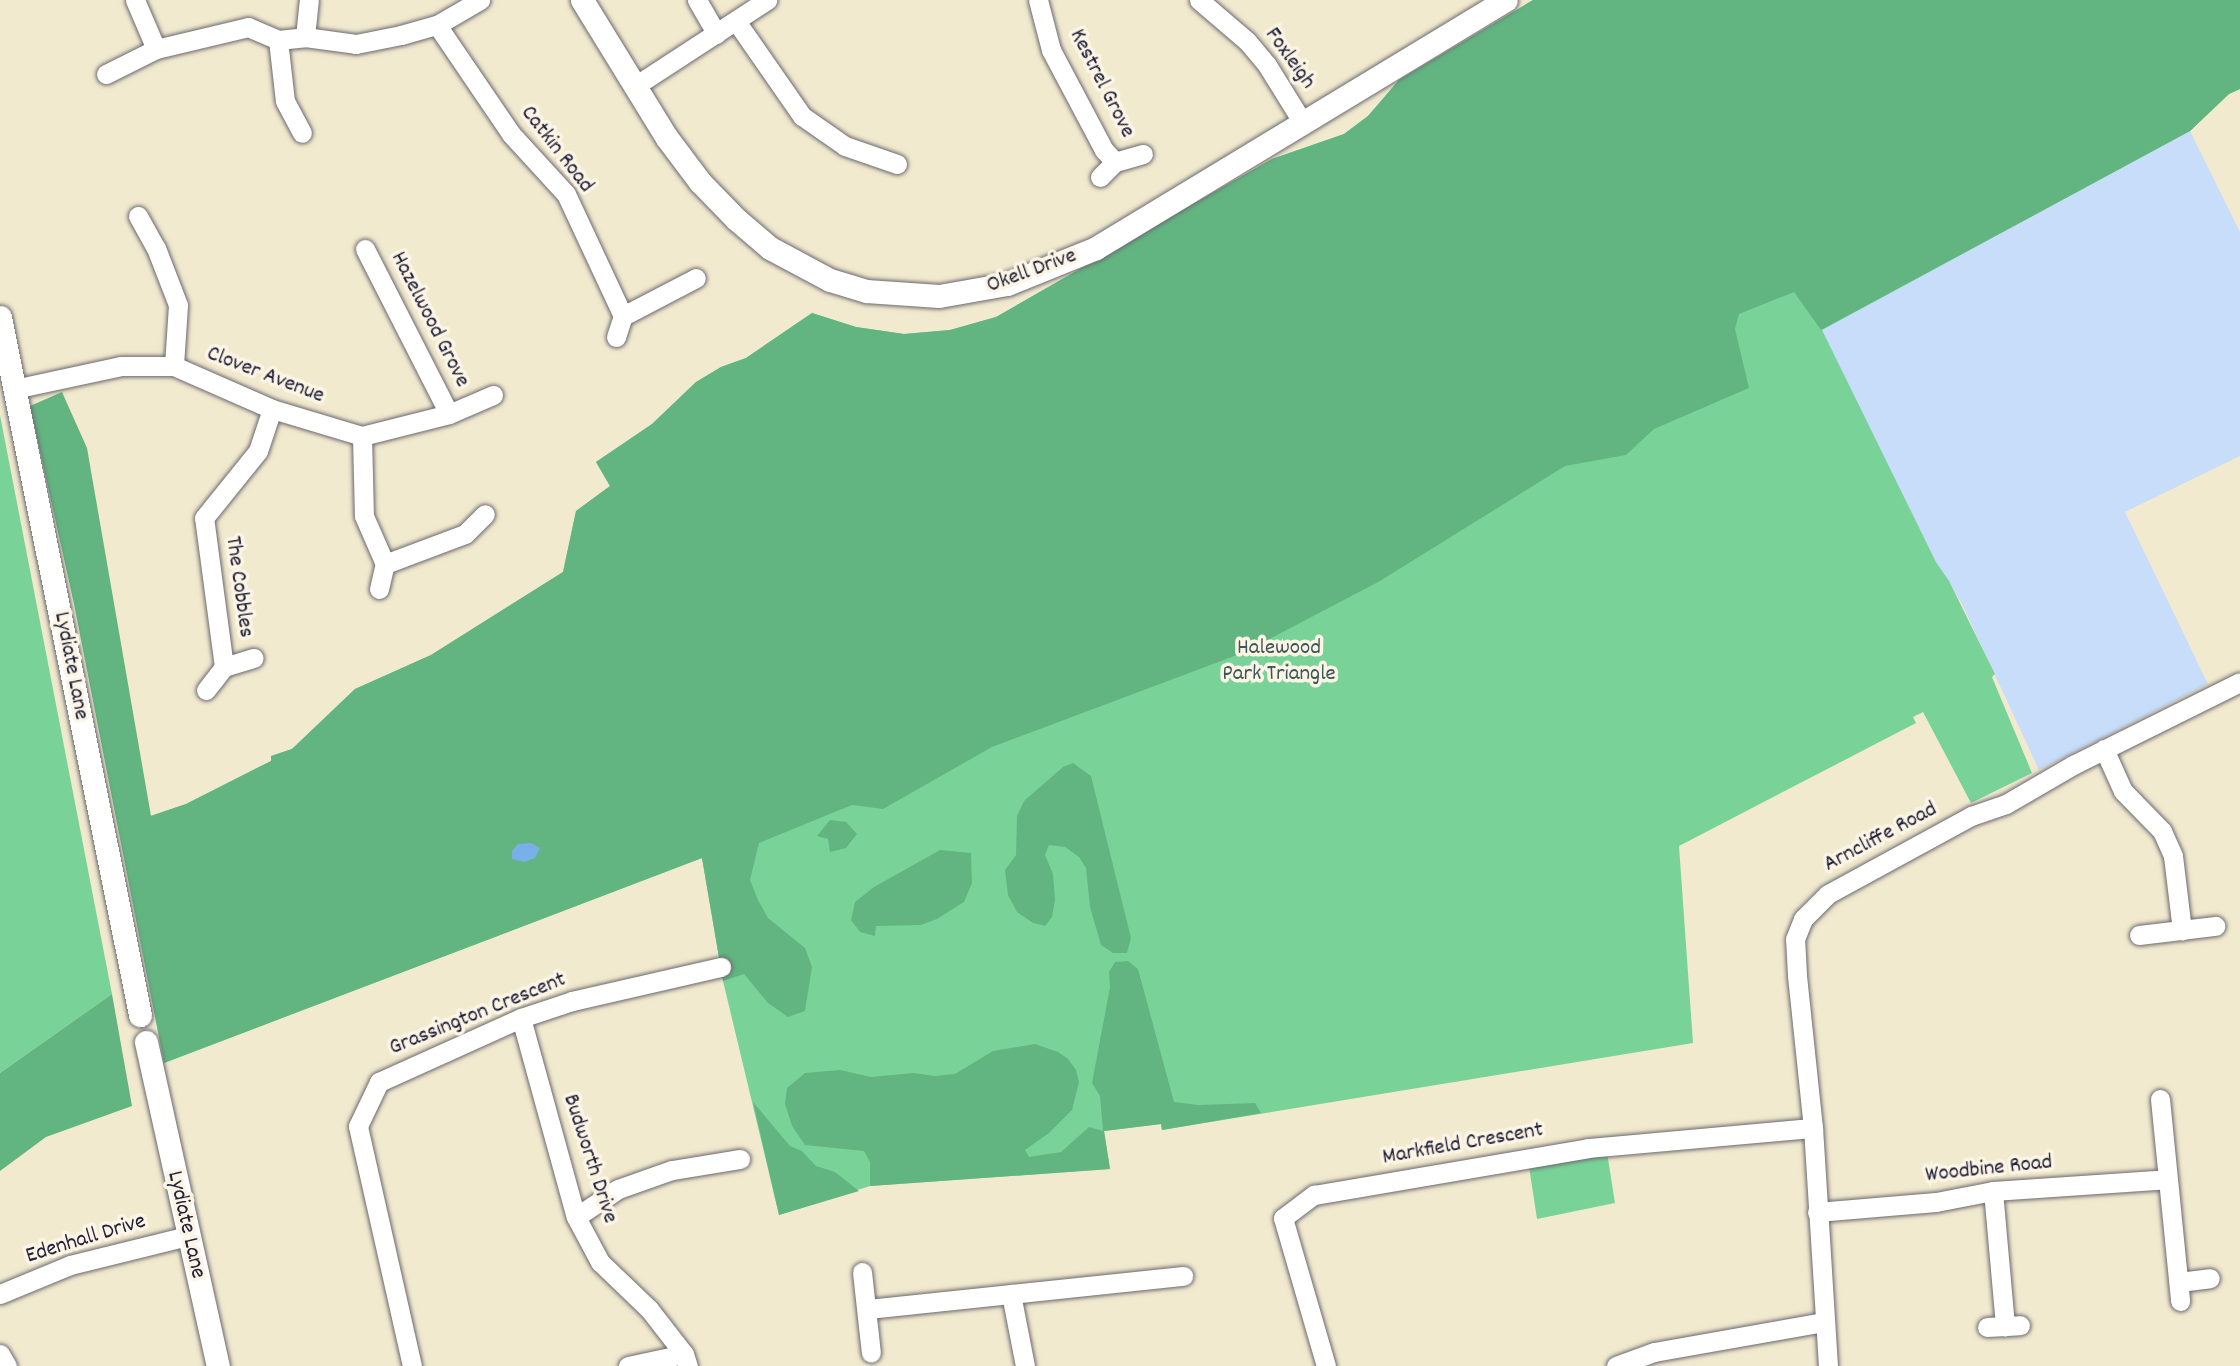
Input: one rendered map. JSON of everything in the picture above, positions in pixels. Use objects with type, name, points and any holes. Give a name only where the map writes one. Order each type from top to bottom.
[{"type":"street","points":[[135,0],[156,48]]},
{"type":"street","points":[[305,37],[309,0]]},
{"type":"street","points":[[106,74],[156,48],[248,27],[278,40],[305,37],[356,44],[437,25],[480,0]]},
{"type":"street","name":"Okell Drive","points":[[582,0],[635,86],[700,182],[736,219],[770,248],[830,280],[866,291],[903,296],[973,292],[1007,284],[1049,269],[1143,221],[1506,0]]},
{"type":"street","points":[[696,0],[717,34]]},
{"type":"street","points":[[635,86],[767,0]]},
{"type":"street","name":"Kestrel Grove","points":[[1038,0],[1051,50],[1104,150],[1115,162],[1143,154]]},
{"type":"street","name":"Foxleigh","points":[[1199,0],[1247,41],[1268,65],[1303,123]]},
{"type":"street","points":[[736,21],[802,116],[845,146],[897,164]]},
{"type":"street","name":"Catkin Road","points":[[437,25],[511,134],[566,194],[623,316]]},
{"type":"street","points":[[278,40],[285,101],[302,133]]},
{"type":"street","points":[[1100,177],[1115,162]]},
{"type":"street","points":[[138,216],[156,248],[178,305],[174,366]]},
{"type":"street","name":"Hazelwood Grove","points":[[365,249],[449,414]]},
{"type":"street","points":[[616,337],[623,316],[696,278]]},
{"type":"street","name":"Lydiate Lane","points":[[0,317],[140,1015]]},
{"type":"street","name":"Clover Avenue","points":[[14,389],[121,366],[174,366],[272,409],[362,436]]},
{"type":"street","points":[[379,589],[385,564],[364,516],[362,436],[449,414],[494,395]]},
{"type":"street","name":"The Cobbles","points":[[224,667],[204,518],[258,451],[272,409]]},
{"type":"street","points":[[385,564],[465,534],[485,514]]},
{"type":"street","points":[[206,690],[224,667],[254,658]]},
{"type":"street","name":"Arncliffe Road","points":[[1828,1366],[1816,1212],[1813,1128],[1795,939],[1803,919],[1828,894],[1972,816],[2006,804],[2104,749],[2240,682]]},
{"type":"street","points":[[2104,749],[2123,791],[2162,831],[2173,856],[2182,930]]},
{"type":"street","points":[[2139,935],[2215,926]]},
{"type":"street","name":"Grassington Crescent","points":[[412,1366],[358,1126],[379,1082],[521,1018],[572,1000],[721,967]]},
{"type":"street","name":"Budworth Drive","points":[[521,1018],[576,1217],[600,1262],[649,1309],[686,1360]]},
{"type":"street","name":"Lydiate Lane","points":[[146,1042],[218,1366]]},
{"type":"street","points":[[2160,1099],[2179,1291],[2210,1278]]},
{"type":"street","name":"Markfield Crescent","points":[[1326,1366],[1283,1218],[1314,1195],[1588,1148],[1813,1128]]},
{"type":"street","points":[[576,1217],[618,1189],[672,1170],[740,1159]]},
{"type":"street","name":"Woodbine Road","points":[[1816,1212],[1936,1202],[1993,1191],[2167,1179]]},
{"type":"street","points":[[1993,1191],[2004,1326]]},
{"type":"street","name":"Edenhall Drive","points":[[0,1294],[70,1265],[187,1236]]},
{"type":"street","points":[[862,1272],[871,1353]]},
{"type":"street","points":[[868,1309],[1184,1276]]},
{"type":"street","points":[[1011,1294],[1025,1366]]},
{"type":"street","points":[[1616,1366],[1654,1352],[1824,1322]]},
{"type":"street","points":[[0,1354],[7,1366]]},
{"type":"street","points":[[628,1366],[686,1360]]},
{"type":"shaded area","points":[[2190,131],[2240,232],[2240,456],[2125,512],[2208,684],[2039,770],[1962,604],[1936,562],[1821,330]]},
{"type":"green space","name":"Halewood Park Triangle","points":[[1533,0],[2240,0],[2240,89],[2229,94],[2190,131],[1822,330],[1936,562],[1949,581],[1995,674],[1992,677],[2032,773],[1971,803],[1923,712],[1913,717],[1916,723],[1679,846],[1693,1043],[1162,1130],[1161,1124],[1104,1131],[1110,1169],[870,1186],[779,1215],[723,981],[702,858],[164,1063],[150,816],[186,804],[271,761],[271,756],[292,749],[355,689],[431,655],[563,572],[576,511],[610,486],[596,462],[652,424],[696,382],[721,367],[746,358],[812,313],[856,327],[904,334],[950,330],[996,317],[1272,159],[1344,134],[1368,116],[1399,80]]},
{"type":"green space","points":[[1533,0],[2240,0],[2240,89],[2229,94],[2190,131],[1821,330],[1794,292],[1739,314],[1735,329],[1749,388],[1654,429],[1626,455],[1565,466],[1380,581],[1245,652],[992,747],[883,809],[852,805],[759,843],[750,880],[768,918],[805,948],[812,967],[805,1011],[788,1017],[768,1003],[744,974],[723,981],[702,858],[164,1063],[74,604],[30,406],[62,392],[87,448],[151,816],[186,804],[271,761],[271,756],[292,749],[355,689],[431,655],[563,572],[576,511],[610,486],[596,462],[652,424],[696,382],[721,367],[746,358],[812,313],[856,327],[904,334],[950,330],[996,317],[1272,159],[1344,134],[1368,116],[1399,80]]},
{"type":"green space","points":[[0,415],[112,994],[0,1073]]},
{"type":"green space","points":[[1073,763],[1091,776],[1131,938],[1127,953],[1113,953],[1101,945],[1090,907],[1086,868],[1079,857],[1065,847],[1049,845],[1045,855],[1053,874],[1055,900],[1052,917],[1045,926],[1033,923],[1017,912],[1008,895],[1005,870],[1016,855],[1017,816],[1024,801],[1063,767]]},
{"type":"green space","points":[[830,820],[846,822],[857,834],[846,848],[830,852],[828,839],[817,836]]},
{"type":"green space","points":[[940,850],[971,853],[972,883],[964,902],[937,919],[921,925],[876,926],[875,936],[860,932],[851,920],[855,902],[874,887]]},
{"type":"green space","points":[[1128,961],[1138,969],[1174,1102],[1198,1105],[1255,1103],[1261,1113],[1162,1130],[1161,1124],[1104,1131],[1110,1169],[870,1186],[870,1162],[864,1151],[805,1145],[792,1126],[785,1104],[787,1088],[805,1073],[840,1070],[871,1077],[914,1073],[934,1076],[955,1074],[993,1051],[1035,1044],[1058,1052],[1068,1059],[1076,1070],[1079,1082],[1072,1110],[1049,1133],[1025,1150],[1029,1157],[1061,1152],[1089,1127],[1103,1131],[1100,1096],[1092,1083],[1110,987],[1109,972],[1115,962]]},
{"type":"green space","points":[[112,994],[132,1106],[46,1137],[0,1171],[0,1073]]},
{"type":"green space","points":[[753,1102],[790,1146],[802,1151],[816,1166],[835,1172],[859,1191],[779,1215]]},
{"type":"green space","points":[[1606,1146],[1615,1203],[1537,1219],[1528,1160]]},
{"type":"water","points":[[531,843],[540,848],[535,858],[524,862],[512,859],[512,851],[518,844]]}]
